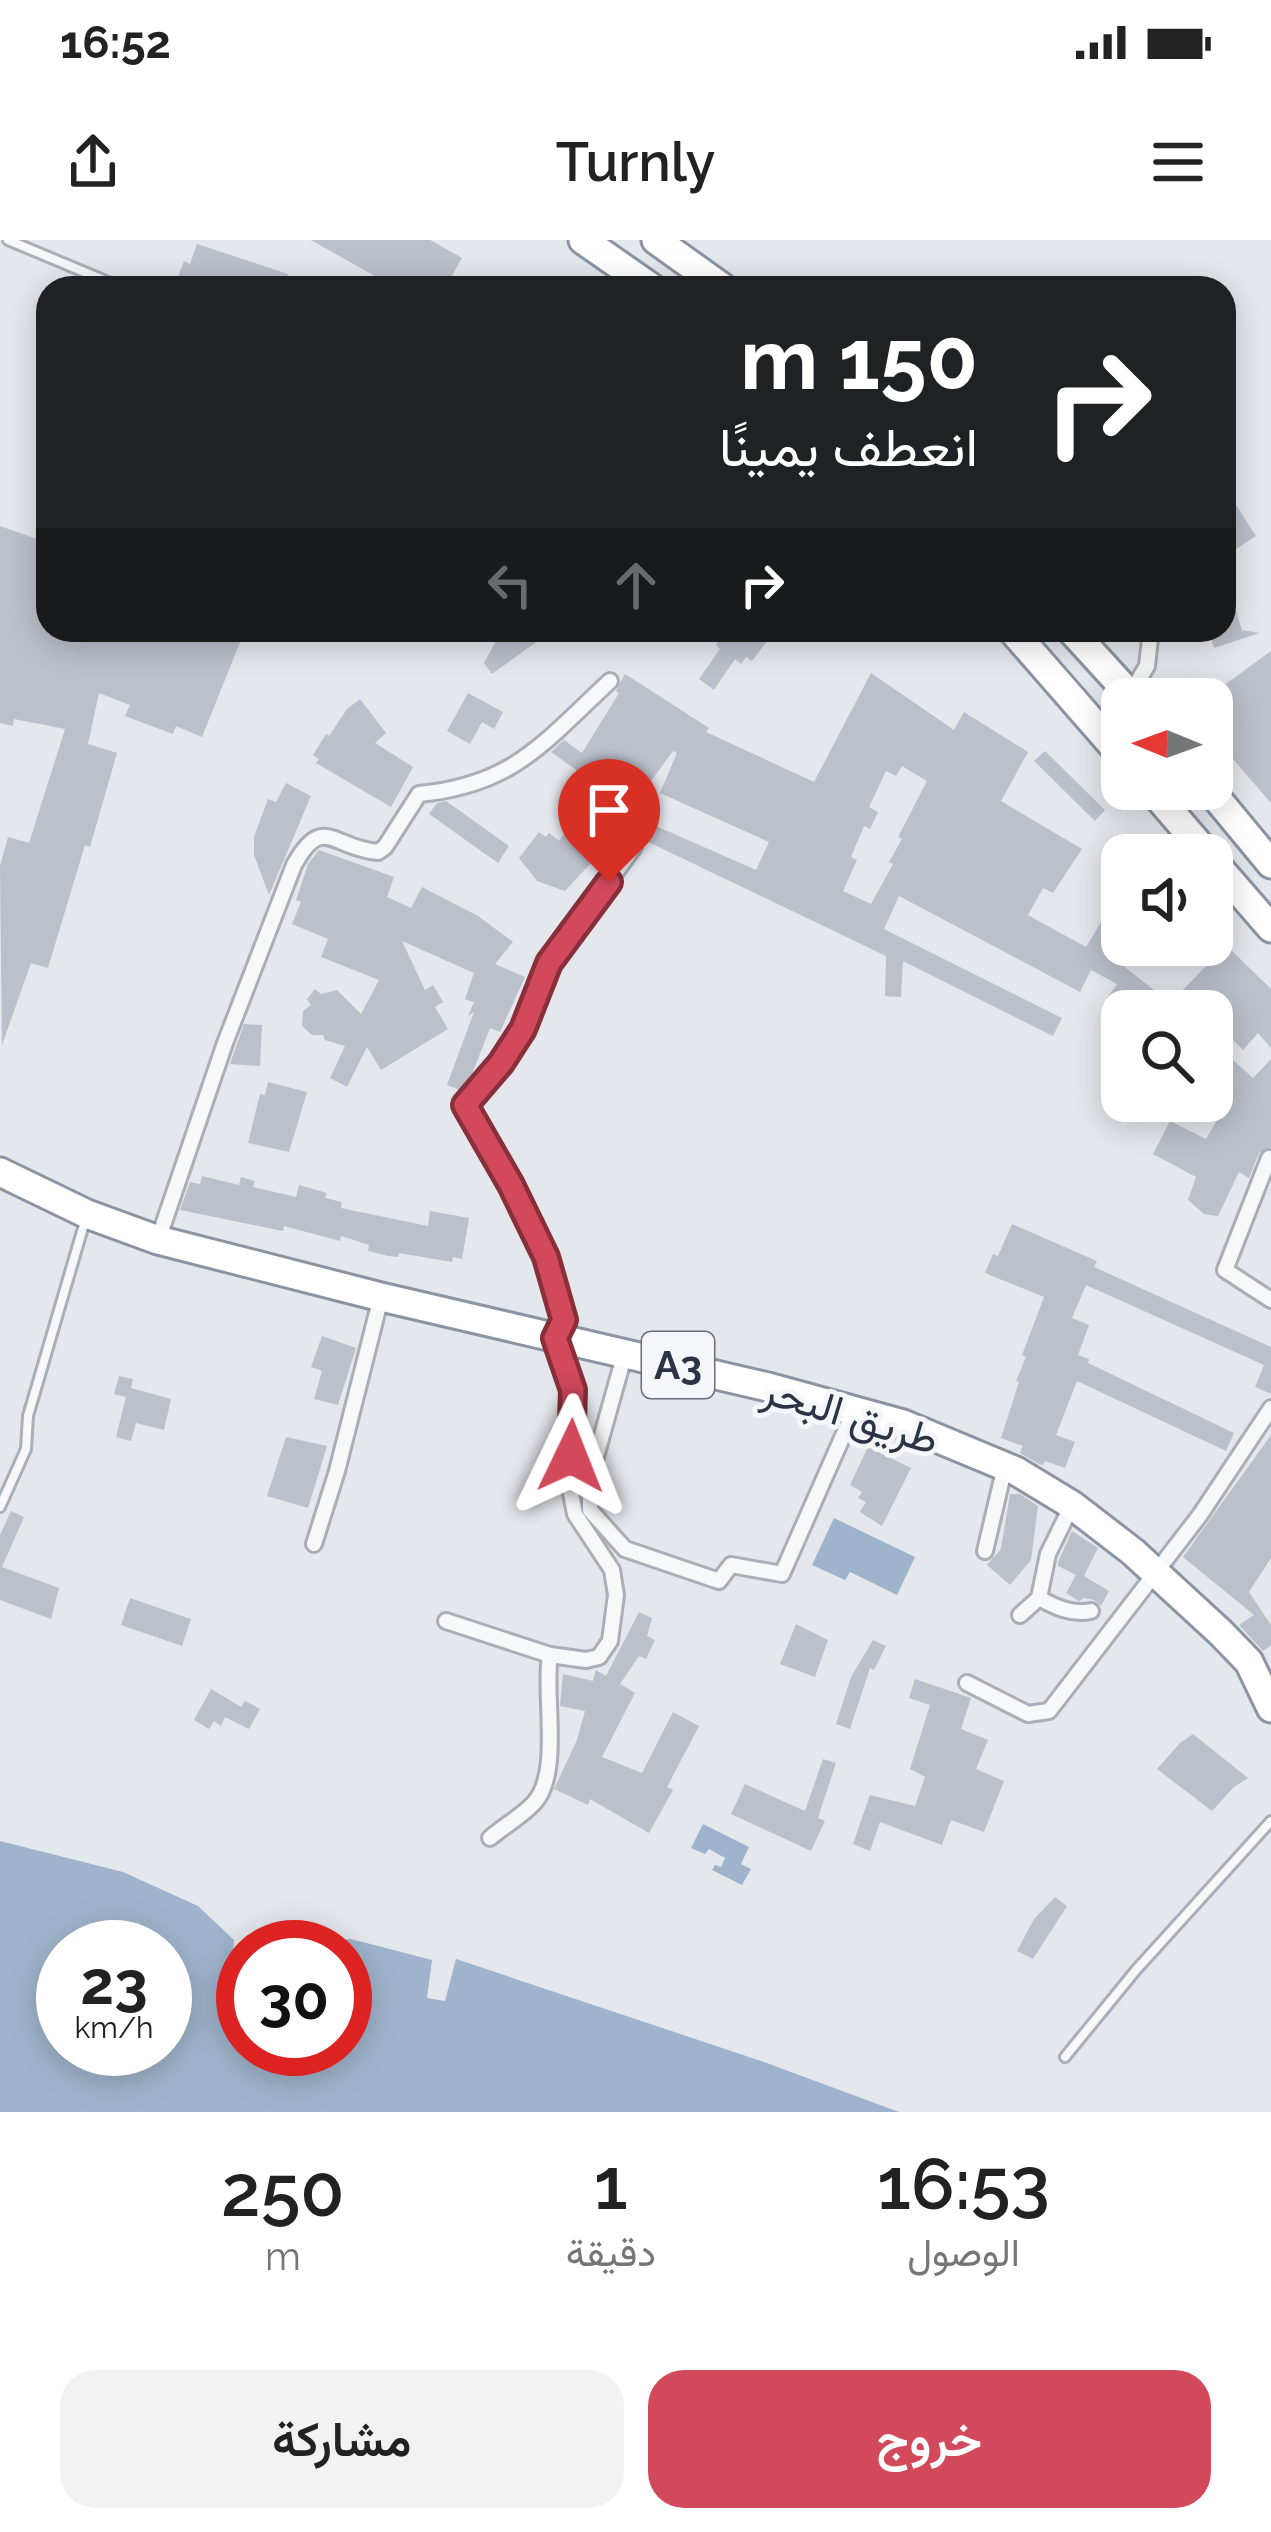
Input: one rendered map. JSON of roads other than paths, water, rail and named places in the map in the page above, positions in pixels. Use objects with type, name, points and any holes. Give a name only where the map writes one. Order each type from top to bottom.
[{"type":"highway","points":[[583,240],[635,276]]},
{"type":"highway","points":[[656,240],[706,276]]},
{"type":"highway","points":[[1022,642],[1101,732]]},
{"type":"highway","points":[[1082,642],[1115,678]]},
{"type":"highway","points":[[1169,810],[1190,834]]},
{"type":"highway","points":[[1226,810],[1271,864]]},
{"type":"highway","points":[[1233,884],[1271,928]]},
{"type":"highway","name":"طريق البحر","points":[[0,1172],[88,1214],[158,1240],[903,1424],[1005,1466],[1072,1505],[1154,1570],[1249,1662],[1271,1708]]},
{"type":"street","points":[[1141,678],[1149,642]]},
{"type":"street","points":[[158,1240],[226,1042],[294,866],[311,839],[321,835],[378,852],[419,794],[473,785],[505,773],[610,681]]},
{"type":"street","points":[[446,1621],[550,1655],[586,1660],[599,1657],[610,1641],[616,1595],[612,1570],[575,1514],[570,1488],[573,1390],[555,1338],[564,1320],[546,1257],[465,1105],[523,1029],[549,963],[634,847]]},
{"type":"street","points":[[1269,1158],[1225,1270],[1271,1300]]},
{"type":"street","points":[[314,1544],[381,1298]]},
{"type":"street","points":[[625,1353],[590,1478],[590,1510],[625,1549],[719,1581],[731,1565],[782,1574],[854,1411]]},
{"type":"street","points":[[967,1683],[1028,1714],[1049,1711],[1200,1515],[1271,1408]]},
{"type":"street","points":[[985,1551],[1005,1466]]},
{"type":"street","points":[[1020,1616],[1039,1598],[1048,1554],[1072,1505]]},
{"type":"street","points":[[1039,1598],[1056,1608],[1090,1611]]},
{"type":"street","points":[[490,1838],[544,1788],[550,1655]]},
{"type":"lane","points":[[8,240],[94,276]]},
{"type":"lane","points":[[0,1507],[26,1449],[28,1416],[88,1214]]},
{"type":"lane","points":[[1065,2057],[1271,1820]]},
{"type":"water","points":[[834,1518],[915,1557],[897,1595],[850,1572],[845,1580],[812,1565]]},
{"type":"water","points":[[703,1824],[749,1847],[741,1864],[751,1869],[742,1885],[712,1870],[715,1865],[721,1867],[725,1858],[709,1849],[705,1854],[691,1848]]},
{"type":"water","points":[[0,1841],[123,1872],[198,1906],[216,1923],[216,2076],[372,2076],[372,1944],[432,1960],[427,1998],[445,2001],[456,1959],[899,2112],[0,2112]]}]
